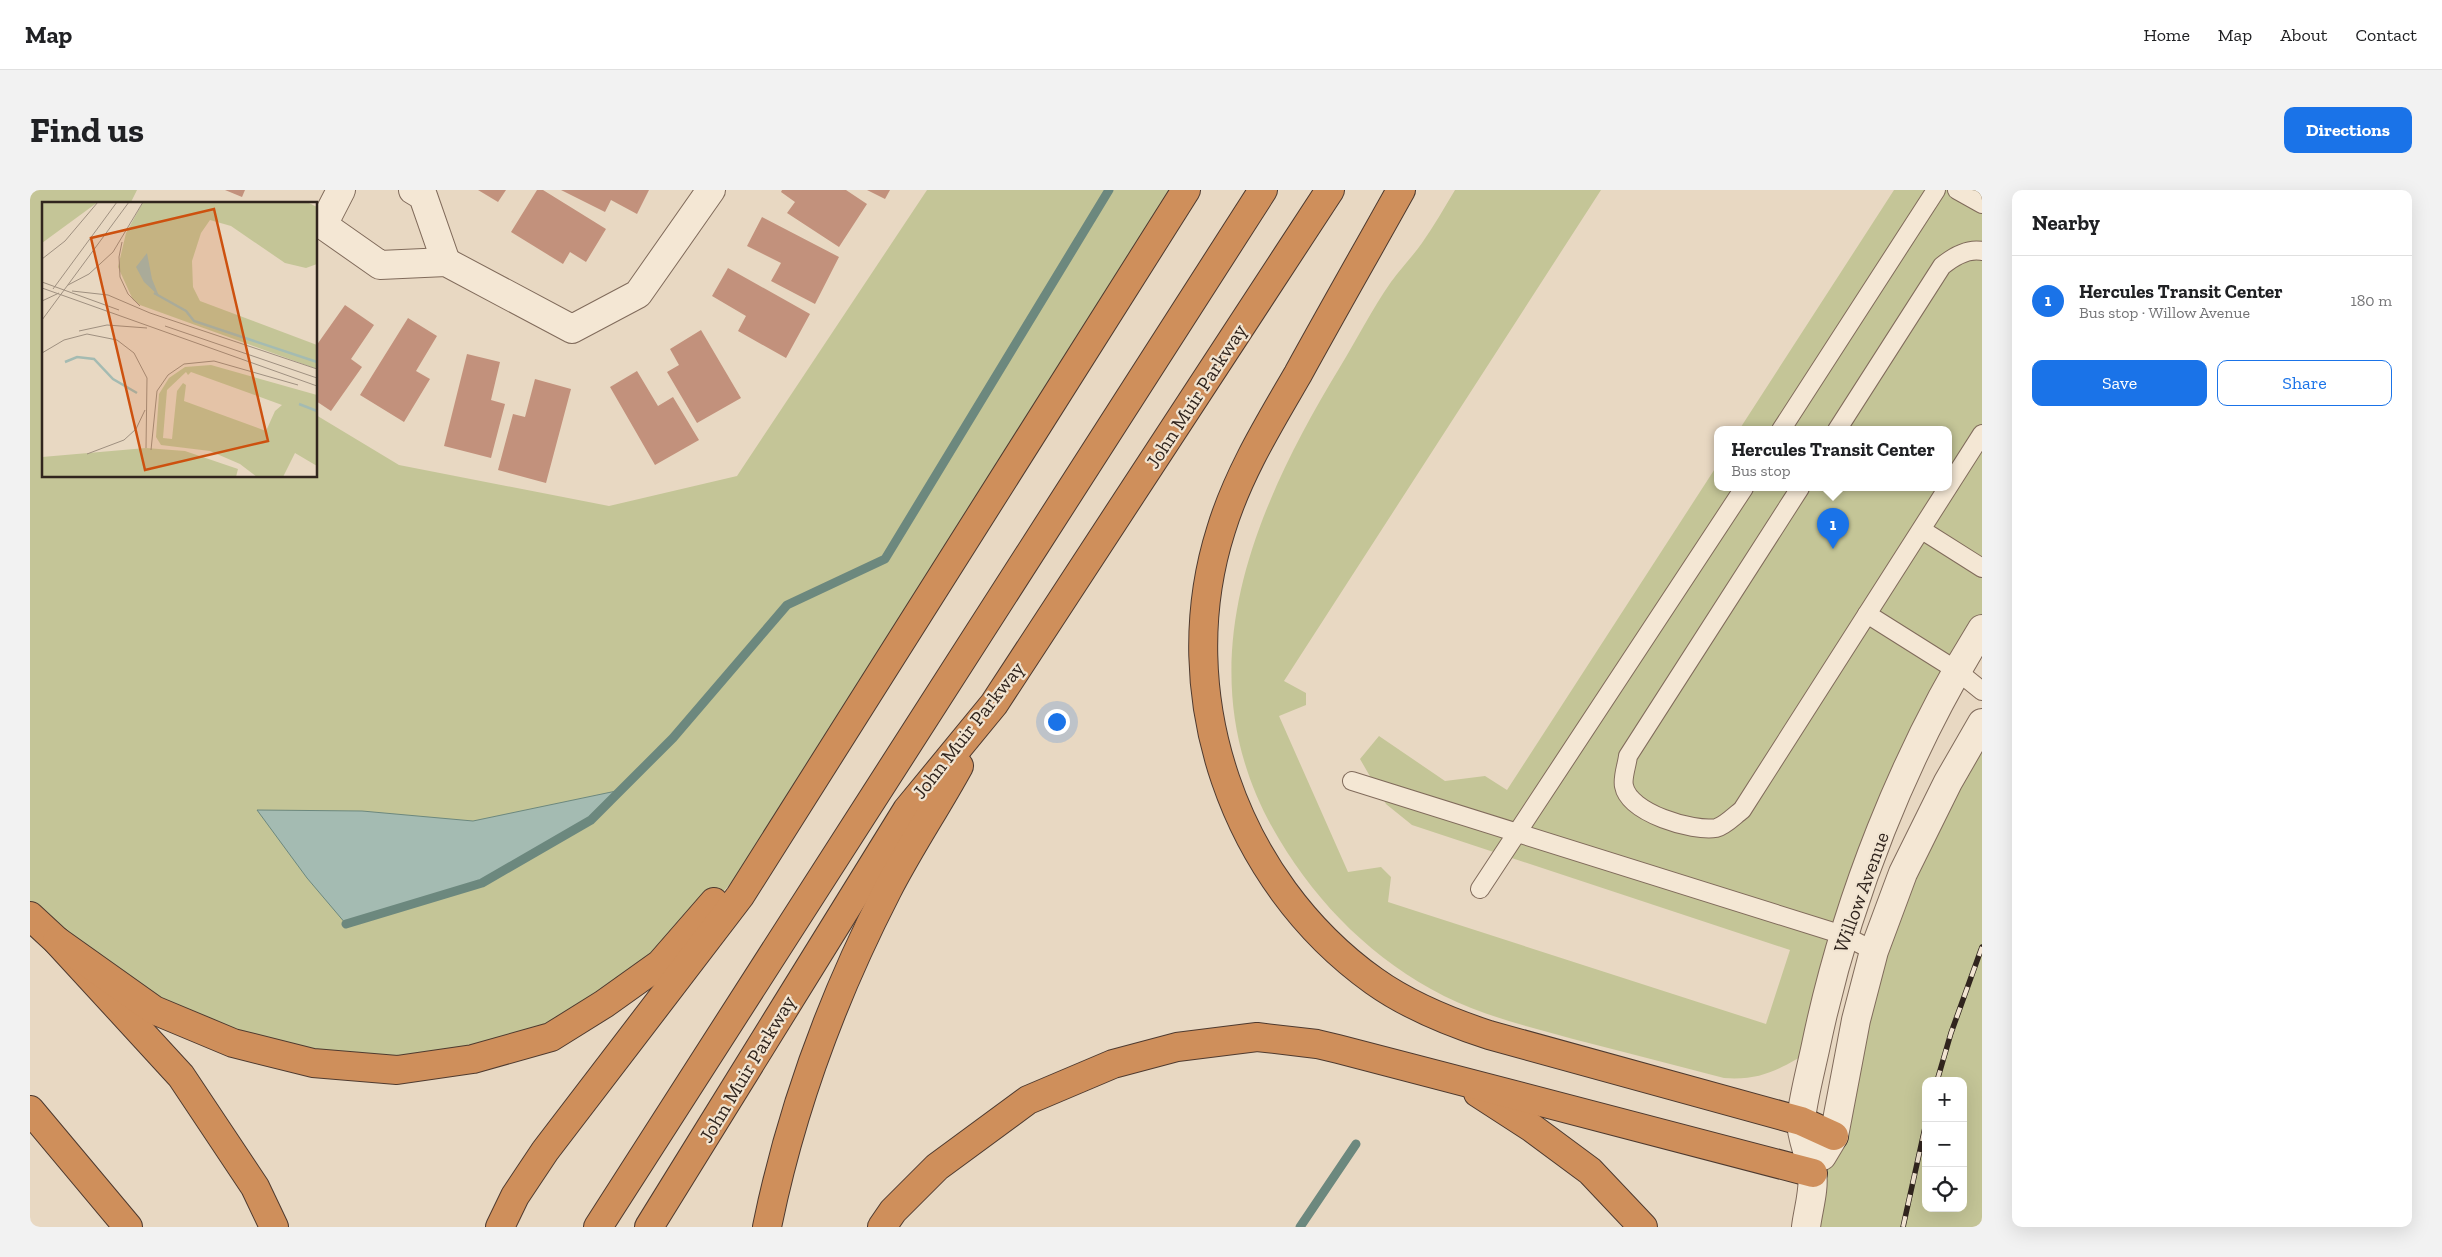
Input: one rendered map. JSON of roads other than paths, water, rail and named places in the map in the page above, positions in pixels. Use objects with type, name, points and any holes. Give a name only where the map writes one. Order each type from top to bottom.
[{"type":"highway","points":[[500,1227],[515,1196],[545,1151],[740,896],[1186,190]]},
{"type":"highway","name":"John Muir Parkway","points":[[598,1227],[1262,190]]},
{"type":"highway","name":"John Muir Parkway","points":[[649,1227],[907,810],[994,704],[1330,190]]},
{"type":"highway","points":[[1401,190],[1247,464],[1220,531],[1207,592],[1203,662],[1210,725],[1224,778],[1236,809],[1266,866],[1303,917],[1349,962],[1402,998],[1460,1026],[1801,1121],[1834,1136]]},
{"type":"highway","points":[[767,1227],[789,1136],[808,1073],[857,950],[888,889],[994,704]]},
{"type":"highway","points":[[57,941],[154,1010],[233,1043],[313,1064],[397,1070],[473,1059],[551,1037],[604,1004],[660,964],[794,811]]},
{"type":"highway","points":[[30,916],[57,941],[181,1076],[255,1187],[274,1227]]},
{"type":"highway","points":[[882,1227],[893,1211],[937,1167],[1028,1100],[1113,1064],[1177,1047],[1257,1038],[1316,1044],[1813,1173]]},
{"type":"highway","points":[[1460,1081],[1532,1128],[1590,1171],[1643,1227]]},
{"type":"highway","points":[[30,1110],[128,1227]]},
{"type":"street","points":[[341,190],[323,225],[380,265],[446,262],[572,329],[638,294],[710,190]]},
{"type":"street","points":[[413,190],[423,196],[446,262]]},
{"type":"street","name":"Willow Avenue","points":[[1806,1227],[1813,1173],[1801,1121],[1824,1008],[1843,935],[1872,854],[1909,767],[1956,670],[1982,629]]},
{"type":"street","name":"Willow Avenue","points":[[1813,1173],[1834,1136],[1856,1020],[1874,951],[1903,873],[1948,782],[1982,723]]},
{"type":"lane","points":[[1784,426],[1936,190]]},
{"type":"lane","points":[[1957,190],[1982,204]]},
{"type":"lane","points":[[1840,426],[1942,266],[1956,255],[1977,250],[1982,252]]},
{"type":"lane","points":[[1952,482],[1982,434]]},
{"type":"lane","points":[[1480,889],[1742,491]]},
{"type":"lane","points":[[1798,491],[1628,756],[1624,787],[1633,803],[1661,818],[1692,828],[1718,828],[1742,810],[1946,491]]},
{"type":"lane","points":[[1922,530],[1982,568]]},
{"type":"lane","points":[[1867,614],[1956,670],[1982,691]]},
{"type":"lane","points":[[1352,781],[1843,935],[1874,951]]},
{"type":"waterway","points":[[346,924],[482,883],[591,820],[673,738],[787,605],[885,559],[1109,190]]},
{"type":"waterway","points":[[1300,1227],[1356,1144]]},
{"type":"railway","points":[[1938,1077],[1951,1033],[1982,947]]},
{"type":"railway","points":[[1903,1227],[1922,1141]]},
{"type":"place","name":"Hercules Transit Center","points":[[1833,549]]}]
